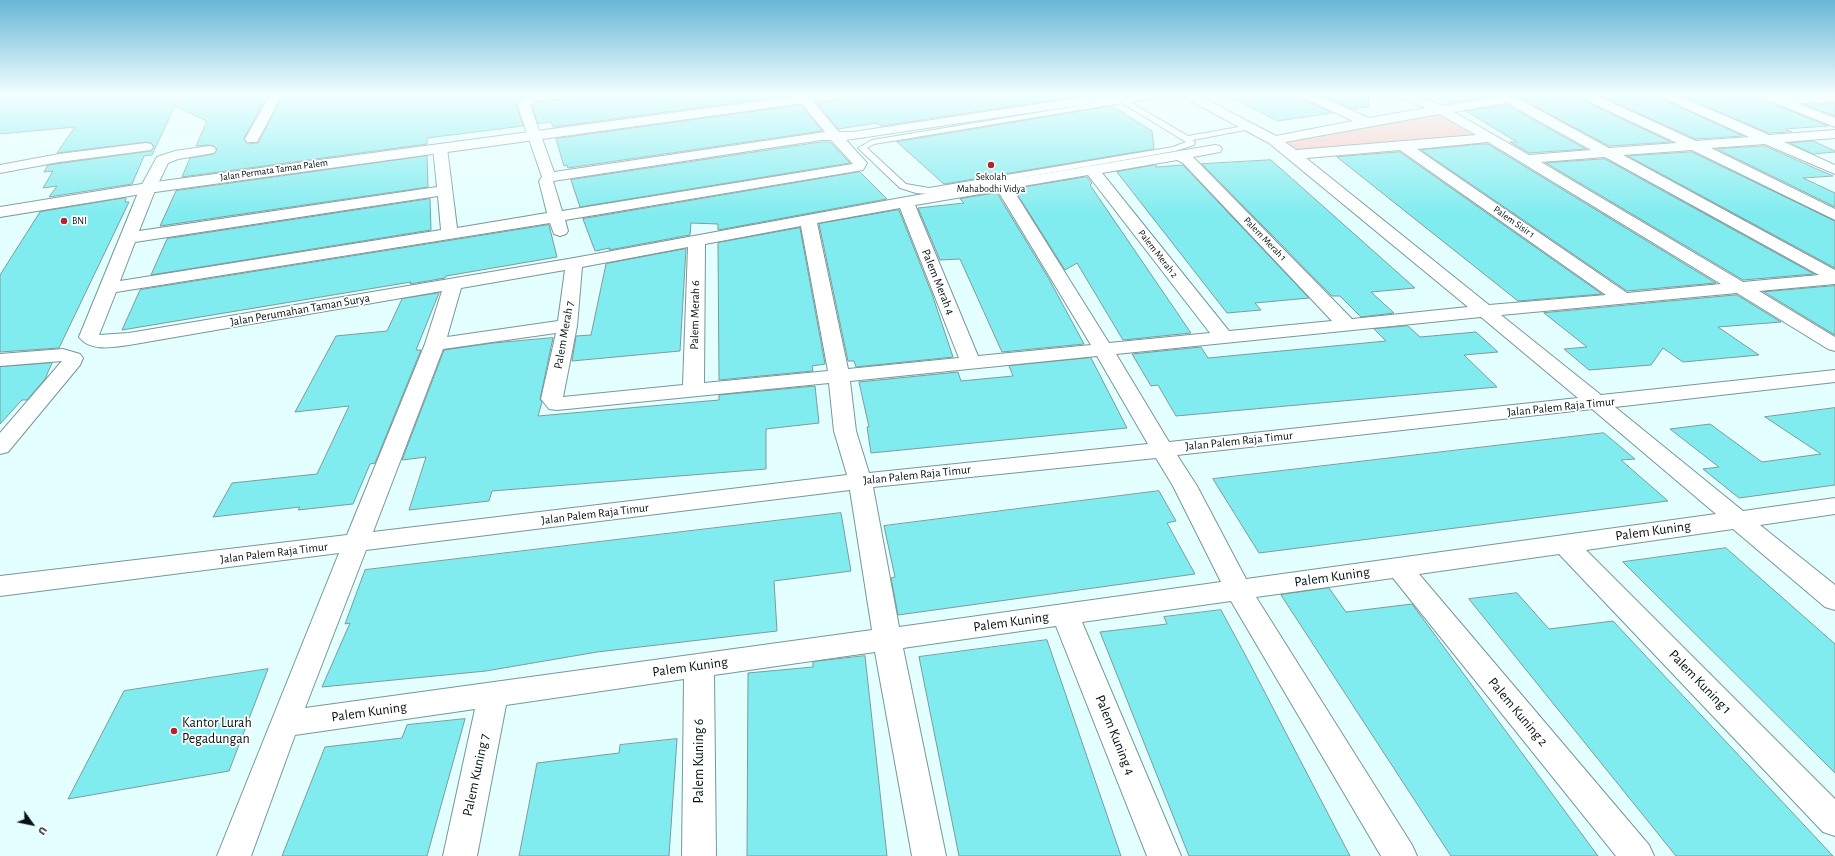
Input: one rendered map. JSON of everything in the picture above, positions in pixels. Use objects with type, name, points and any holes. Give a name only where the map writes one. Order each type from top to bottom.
[{"type":"street","points":[[252,139],[254,135]]},
{"type":"street","name":"Jalan Permata Taman Palem","points":[[2,214],[148,188],[529,135]]},
{"type":"street","points":[[535,135],[549,177],[546,181],[558,224]]},
{"type":"street","points":[[549,177],[813,137],[860,135]]},
{"type":"street","points":[[1264,135],[1274,140],[1293,155],[1486,312],[1835,600]]},
{"type":"street","points":[[1274,140],[1300,135]]},
{"type":"street","points":[[1486,135],[1835,345]]},
{"type":"street","points":[[1575,135],[1835,278]]},
{"type":"street","points":[[1671,135],[1835,215]]},
{"type":"street","points":[[1757,135],[1835,170]]},
{"type":"street","points":[[1527,159],[1824,135]]},
{"type":"street","points":[[835,136],[860,163],[858,167]]},
{"type":"street","points":[[1293,155],[1491,138]]},
{"type":"street","name":"Palem Sisir 1","points":[[1404,146],[1624,299]]},
{"type":"street","points":[[0,169],[59,158],[146,147]]},
{"type":"street","points":[[440,148],[450,234]]},
{"type":"street","name":"Jalan Perumahan Taman Surya","points":[[209,150],[175,155],[162,160],[148,188],[89,337],[92,339],[99,341],[129,339],[569,264],[906,202],[1215,149]]},
{"type":"street","name":"Palem Merah 1","points":[[1180,156],[1188,160],[1347,325]]},
{"type":"street","points":[[858,167],[870,177]]},
{"type":"street","points":[[109,288],[450,234],[558,224],[858,167]]},
{"type":"street","name":"Palem Merah 2","points":[[1092,170],[1224,338]]},
{"type":"street","points":[[1002,185],[1104,350],[1162,450],[1185,486],[1238,590],[1400,856]]},
{"type":"street","points":[[128,238],[445,190]]},
{"type":"street","name":"Palem Merah 4","points":[[906,202],[971,363]]},
{"type":"street","points":[[808,220],[839,377],[845,431],[860,481],[887,639],[929,856]]},
{"type":"street","name":"Palem Merah 6","points":[[693,391],[697,240]]},
{"type":"street","name":"Palem Merah 7","points":[[569,264],[567,326],[552,399],[557,404],[693,391]]},
{"type":"street","points":[[693,391],[1347,325],[1835,278]]},
{"type":"street","points":[[234,856],[284,724],[435,344],[453,284]]},
{"type":"street","points":[[435,344],[567,326]]},
{"type":"street","points":[[0,360],[62,354],[73,358],[70,365],[0,447]]},
{"type":"street","name":"Jalan Palem Raja Timur","points":[[0,586],[860,481],[1162,450],[1835,376]]},
{"type":"street","name":"Palem Kuning","points":[[284,724],[1835,506]]},
{"type":"street","name":"Palem Kuning 1","points":[[1565,544],[1835,821]]},
{"type":"street","name":"Palem Kuning 2","points":[[1399,567],[1637,856]]},
{"type":"street","name":"Palem Kuning 4","points":[[1065,614],[1164,856]]},
{"type":"street","name":"Palem Kuning 6","points":[[699,666],[699,856]]},
{"type":"street","name":"Palem Kuning 7","points":[[460,856],[493,695]]},
{"type":"lane","points":[[915,135],[872,142],[862,148],[903,186],[916,190],[929,191],[1175,149],[1191,143],[1181,135]]},
{"type":"lane","points":[[1187,139],[1210,135]]},
{"type":"shaded area","points":[[1320,135],[1473,135],[1476,137],[1299,151],[1286,141]]},
{"type":"building","points":[[69,135],[161,135],[152,155],[144,156],[132,184],[49,197],[57,186],[43,188],[53,171],[44,172],[48,165],[151,151],[154,146],[151,143],[146,142],[57,153]]},
{"type":"building","points":[[201,135],[246,135],[244,138],[247,144],[258,143],[262,135],[451,135],[427,138],[427,144],[182,177],[190,158],[214,154],[217,149],[214,146],[209,145],[196,146]]},
{"type":"building","points":[[585,135],[795,135],[568,168],[567,165],[564,166],[556,139]]},
{"type":"building","name":"Sekolah Mahabodhi Vidya","points":[[939,135],[1152,135],[1154,149],[944,184],[897,142]]},
{"type":"building","points":[[1505,135],[1561,135],[1586,149],[1529,153],[1510,142],[1517,142]]},
{"type":"building","points":[[1588,135],[1656,135],[1671,142],[1609,146]]},
{"type":"building","points":[[1687,135],[1743,136],[1696,139]]},
{"type":"building","points":[[1813,141],[1835,152],[1813,154],[1790,143]]},
{"type":"building","points":[[821,142],[830,142],[850,163],[580,207],[571,180]]},
{"type":"building","points":[[1488,144],[1716,283],[1627,291],[1421,150]]},
{"type":"building","points":[[1765,146],[1833,176],[1803,178],[1835,193],[1835,207],[1717,149]]},
{"type":"building","points":[[1400,152],[1602,294],[1518,301],[1337,157]]},
{"type":"building","points":[[1692,152],[1835,221],[1835,268],[1628,156]]},
{"type":"building","points":[[427,156],[428,187],[160,226],[176,191]]},
{"type":"building","points":[[1605,159],[1814,274],[1743,280],[1546,163]]},
{"type":"building","points":[[1271,160],[1415,288],[1371,292],[1394,313],[1361,317],[1340,296],[1332,296],[1202,164]]},
{"type":"building","points":[[1156,165],[1156,167],[1183,165],[1309,298],[1255,303],[1261,310],[1227,313],[1117,172]]},
{"type":"building","points":[[860,172],[887,199],[718,230],[718,224],[691,223],[690,235],[609,250],[610,248],[595,251],[583,219]]},
{"type":"building","points":[[1087,177],[1092,183],[1090,185],[1191,333],[1123,340],[1077,263],[1065,270],[1014,189]]},
{"type":"building","points":[[997,193],[1049,279],[1084,344],[1002,352],[960,259],[940,260],[918,208],[964,203],[960,199]]},
{"type":"building","points":[[126,198],[125,202],[129,202],[59,348],[0,352],[0,275],[40,212]]},
{"type":"building","points":[[430,199],[431,230],[151,275],[167,239]]},
{"type":"building","points":[[899,210],[932,294],[953,357],[856,367],[854,361],[848,361],[819,224]]},
{"type":"building","points":[[549,225],[557,257],[446,276],[445,278],[410,284],[411,282],[122,330],[140,290]]},
{"type":"building","points":[[800,228],[825,364],[812,366],[813,371],[719,380],[718,243]]},
{"type":"building","points":[[686,249],[680,351],[572,361],[576,336],[591,335],[606,264]]},
{"type":"building","points":[[1835,286],[1835,335],[1764,292]]},
{"type":"building","points":[[439,293],[416,350],[421,350],[375,463],[370,464],[353,504],[298,510],[300,507],[213,517],[232,483],[317,474],[349,406],[295,412],[336,336],[387,331],[402,299]]},
{"type":"building","points":[[1737,295],[1781,322],[1718,327],[1759,355],[1683,362],[1663,348],[1651,365],[1589,370],[1564,349],[1587,347],[1544,313]]},
{"type":"building","points":[[1408,326],[1420,337],[1476,332],[1498,352],[1464,355],[1497,387],[1176,416],[1158,385],[1151,386],[1132,354],[1201,347],[1208,358],[1386,341],[1374,329]]},
{"type":"building","points":[[553,338],[540,399],[542,402],[538,416],[719,400],[719,395],[815,386],[819,423],[766,429],[766,469],[492,491],[489,501],[409,510],[426,457],[402,460],[444,350],[493,343]]},
{"type":"building","points":[[1091,358],[1127,428],[871,453],[867,427],[869,427],[859,382],[958,372],[961,381],[1013,376],[1009,366]]},
{"type":"building","points":[[52,363],[45,379],[27,400],[22,400],[0,424],[0,367]]},
{"type":"building","points":[[1835,408],[1835,485],[1739,498],[1703,469],[1719,467],[1670,429],[1710,424],[1762,462],[1821,454],[1765,417]]},
{"type":"building","points":[[1604,433],[1635,459],[1621,460],[1668,501],[1259,553],[1213,479]]},
{"type":"building","points":[[1159,491],[1176,521],[1167,523],[1195,574],[898,615],[891,578],[895,577],[884,526]]},
{"type":"building","points":[[841,513],[851,571],[774,581],[777,631],[597,652],[486,671],[322,687],[350,623],[345,624],[365,570]]},
{"type":"building","points":[[1726,548],[1835,644],[1835,773],[1623,562]]},
{"type":"building","points":[[1329,588],[1346,612],[1412,604],[1598,856],[1451,856],[1281,595]]},
{"type":"building","points":[[1517,593],[1549,629],[1613,621],[1833,856],[1676,856],[1469,599]]},
{"type":"building","points":[[1221,610],[1350,856],[1189,856],[1100,632],[1167,624],[1164,617]]},
{"type":"building","points":[[1047,640],[1121,856],[959,856],[919,657]]},
{"type":"building","points":[[865,656],[887,856],[747,856],[748,673],[813,667],[813,662]]},
{"type":"building","name":"Kantor Lurah Pegadungan","points":[[268,669],[229,771],[68,799],[124,691]]},
{"type":"building","points":[[465,719],[427,856],[282,856],[325,747],[402,738],[407,725]]},
{"type":"building","points":[[677,739],[669,856],[519,856],[537,763],[619,753],[620,745]]},
{"type":"place","name":"Sekolah Mahabodhi Vidya","points":[[991,165]]},
{"type":"place","name":"BNI","points":[[64,221]]},
{"type":"place","name":"Kantor Lurah Pegadungan","points":[[174,731]]}]
